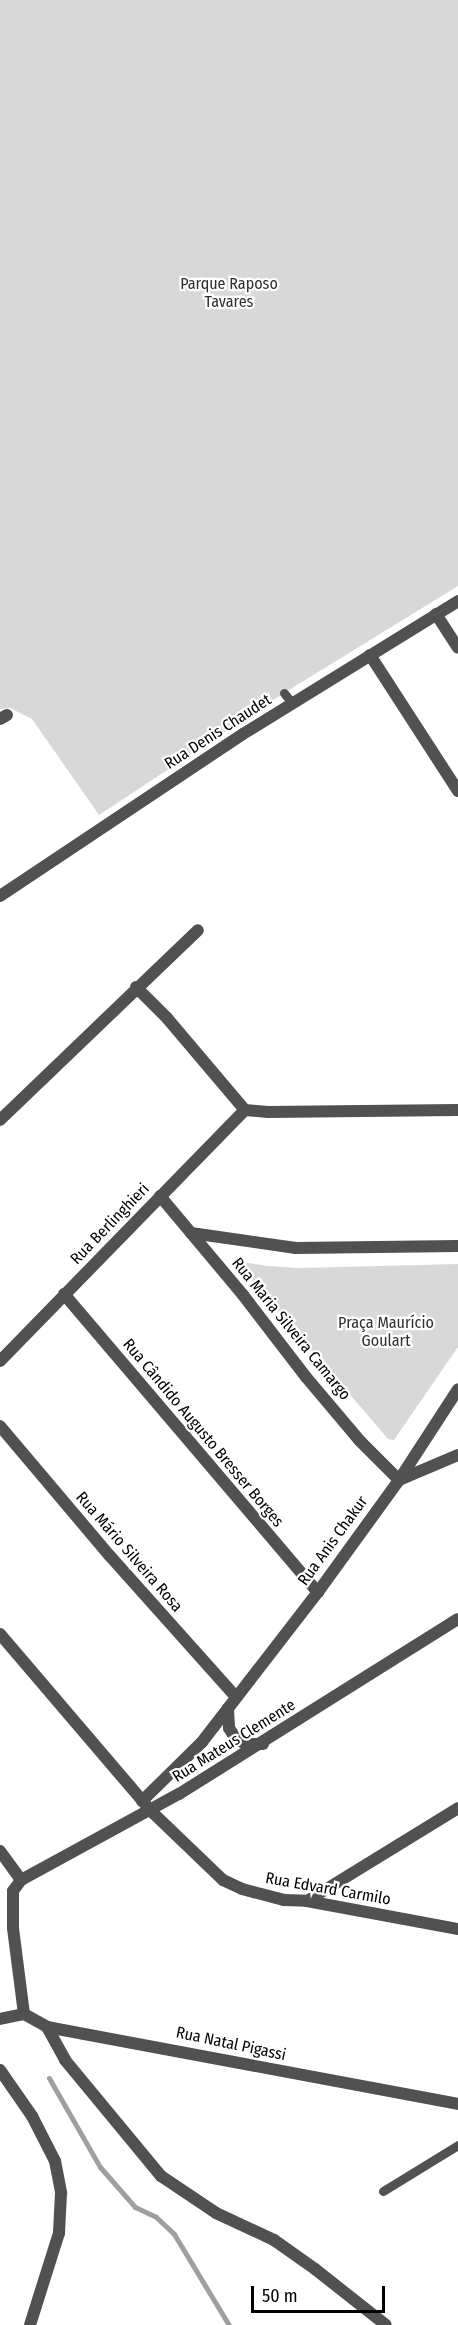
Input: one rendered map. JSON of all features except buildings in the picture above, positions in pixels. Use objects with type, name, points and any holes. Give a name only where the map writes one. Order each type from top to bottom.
[{"type":"street","name":"Rua Denis Chaudet","points":[[0,896],[292,703],[458,601]]},
{"type":"street","points":[[436,614],[458,648]]},
{"type":"street","points":[[370,655],[458,791]]},
{"type":"street","points":[[0,1120],[136,987],[198,930]]},
{"type":"street","points":[[136,987],[167,1018],[245,1110],[268,1112],[458,1110]]},
{"type":"street","name":"Rua Berlinghieri","points":[[0,1361],[245,1110]]},
{"type":"street","name":"Rua Maria Silveira Camargo","points":[[160,1196],[359,1440],[399,1480]]},
{"type":"street","points":[[191,1233],[296,1248],[458,1246]]},
{"type":"street","name":"Rua Cândido Augusto Bresser Borges","points":[[64,1294],[318,1592]]},
{"type":"street","name":"Rua Anis Chakur","points":[[147,1806],[202,1742],[318,1592],[399,1480],[458,1389]]},
{"type":"street","name":"Rua Mário Silveira Rosa","points":[[0,1426],[110,1556],[236,1697]]},
{"type":"street","points":[[399,1480],[458,1455]]},
{"type":"street","name":"Rua Mateus Clemente","points":[[21,1880],[147,1806],[263,1744],[458,1619]]},
{"type":"street","name":"Rua Edvard Carmilo","points":[[0,1634],[147,1806],[223,1880],[261,1895],[307,1901],[458,1929]]},
{"type":"street","points":[[228,1708],[229,1728],[236,1739],[246,1744],[263,1744]]},
{"type":"street","points":[[307,1901],[458,1808]]},
{"type":"street","points":[[0,1851],[21,1880],[13,1891],[13,1928],[24,2014],[0,2019]]},
{"type":"street","name":"Rua Natal Pigassi","points":[[24,2014],[47,2026],[458,2104]]},
{"type":"street","points":[[47,2026],[65,2060],[161,2176],[216,2213],[274,2240],[386,2325]]},
{"type":"street","points":[[0,2070],[32,2116],[55,2161],[61,2193],[59,2233],[30,2325]]},
{"type":"lane","points":[[284,693],[292,703]]},
{"type":"lane","points":[[383,2191],[458,2145]]},
{"type":"green space","name":"Parque Raposo Tavares","points":[[0,0],[458,0],[458,586],[284,693],[99,815],[32,719],[10,708],[0,709]]},
{"type":"green space","name":"Praça Maurício Goulart","points":[[235,1261],[299,1268],[458,1264],[458,1347],[394,1440],[388,1439]]},
{"type":"waterway","points":[[49,2078],[100,2167],[135,2207],[156,2217],[174,2234],[229,2325]]}]
